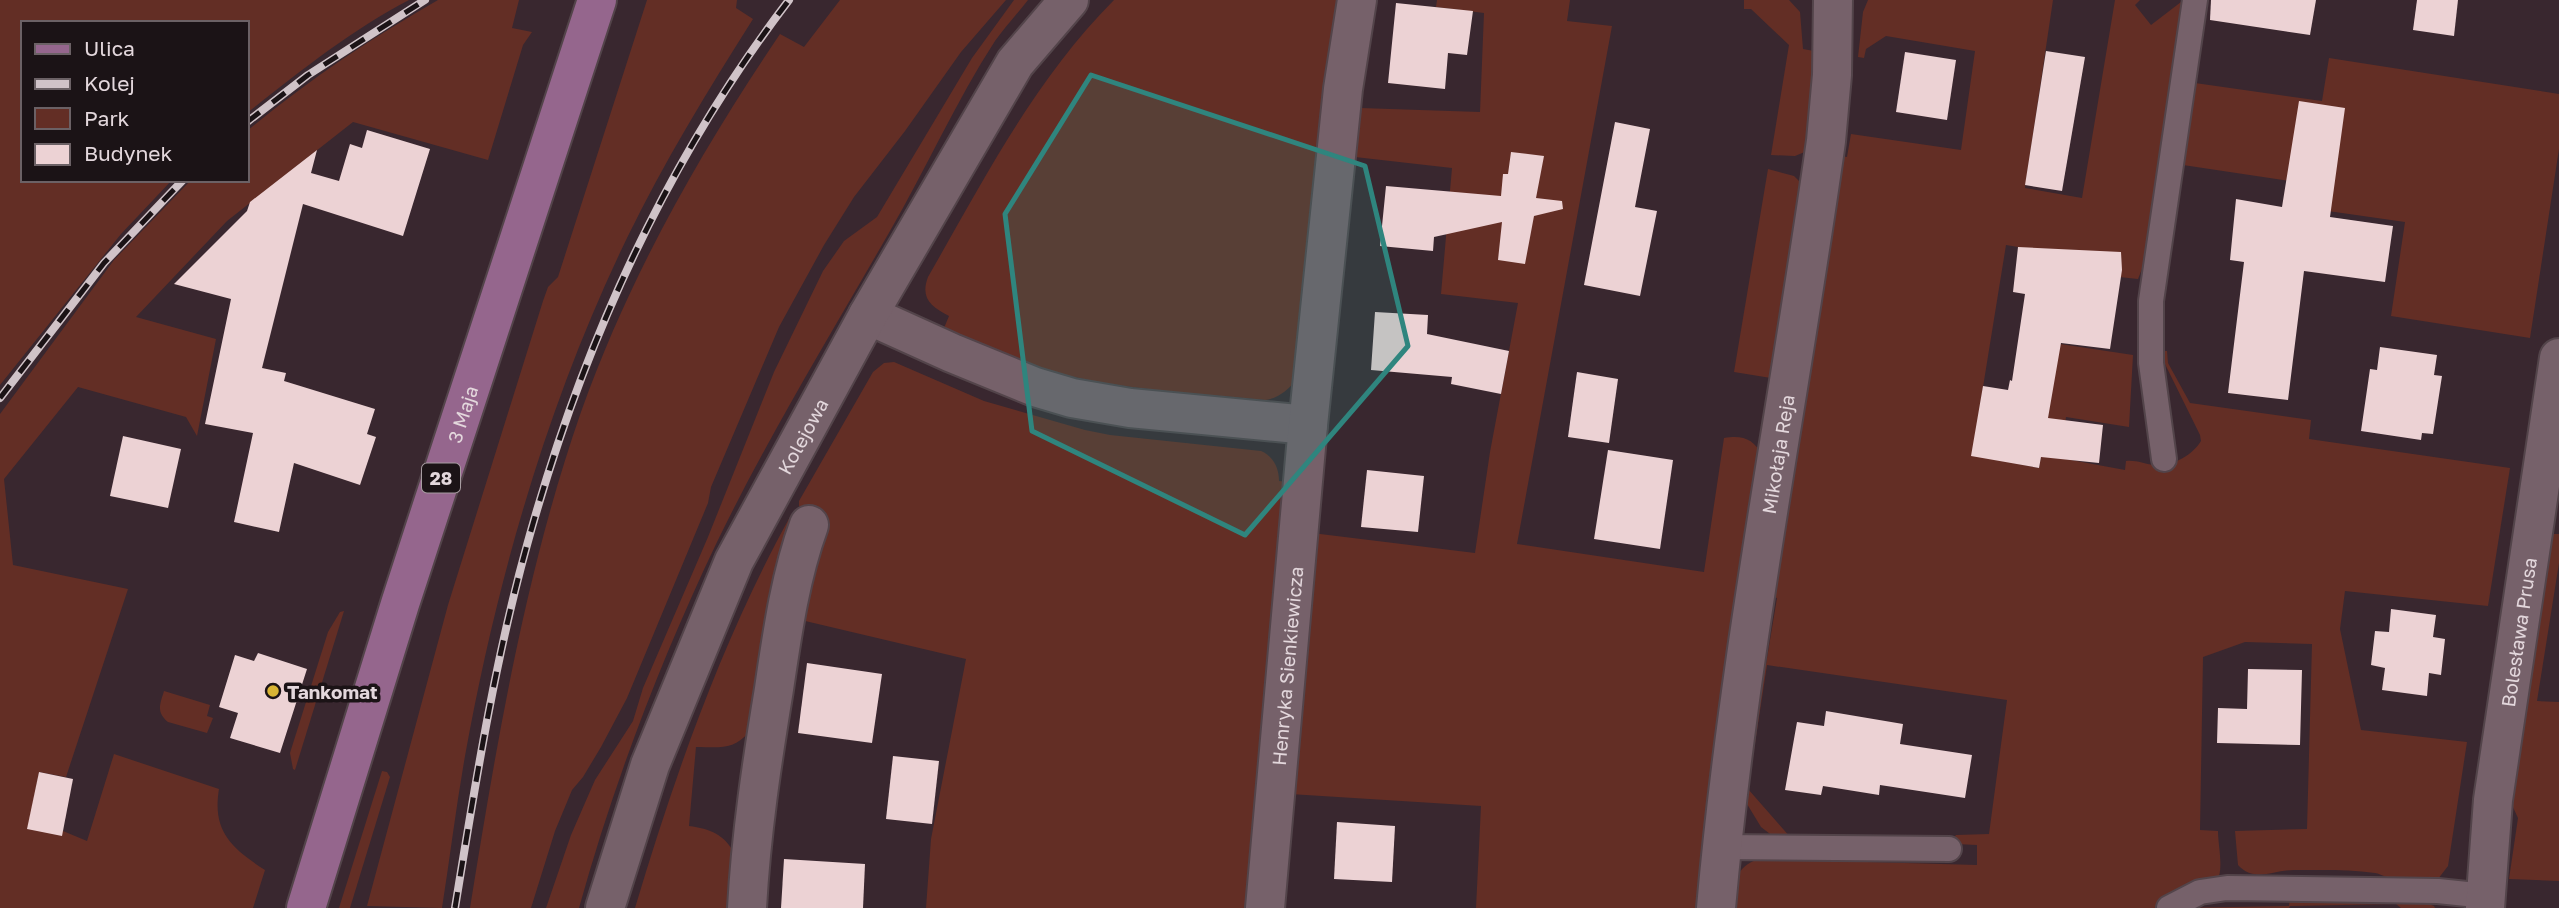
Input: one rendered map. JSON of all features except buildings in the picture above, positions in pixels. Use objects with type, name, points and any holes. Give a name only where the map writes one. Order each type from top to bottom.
[{"type":"main road","name":"3 Maja","points":[[306,908],[404,592],[597,0]]},
{"type":"street","name":"Kolejowa","points":[[605,908],[650,765],[734,561],[868,315],[1015,63],[1069,0]]},
{"type":"street","name":"Henryka Sienkiewicza","points":[[1265,908],[1308,425],[1342,100],[1357,0]]},
{"type":"street","name":"Mikołaja Reja","points":[[1717,908],[1722,847],[1753,606],[1826,141],[1831,91],[1833,0]]},
{"type":"street","points":[[868,315],[1035,387],[1073,398],[1130,408],[1308,425]]},
{"type":"street","name":"Bolesława Prusa","points":[[2485,902],[2493,800],[2559,358]]},
{"type":"street","points":[[747,908],[761,766],[788,610],[809,525]]},
{"type":"lane","points":[[2164,459],[2151,363],[2150,317],[2195,0]]},
{"type":"lane","points":[[1722,847],[1949,849]]},
{"type":"lane","points":[[2169,908],[2200,892],[2227,888],[2438,891],[2485,902]]},
{"type":"highlighted area","points":[[1091,75],[1365,166],[1408,346],[1245,535],[1032,431],[1005,214]]},
{"type":"green space","points":[[0,0],[409,0],[346,38],[248,112],[248,21],[21,21],[21,182],[170,182],[121,234],[0,385]]},
{"type":"green space","points":[[438,0],[519,0],[512,28],[532,32],[523,45],[488,160],[353,122],[227,221],[136,317],[216,339],[197,436],[186,417],[78,387],[4,479],[13,565],[128,589],[66,777],[39,772],[28,829],[63,831],[87,841],[114,754],[219,789],[218,816],[227,837],[242,854],[265,870],[253,908],[0,908],[0,414],[114,260],[189,182],[248,182],[248,130],[339,61]]},
{"type":"green space","points":[[647,0],[737,0],[736,8],[753,19],[687,127],[627,238],[573,363],[549,427],[509,557],[478,690],[442,908],[367,906],[448,605],[543,301],[548,287],[558,277]]},
{"type":"green space","points":[[840,0],[1006,0],[961,52],[854,197],[779,327],[711,487],[708,503],[627,698],[601,747],[572,790],[555,831],[531,908],[470,908],[502,720],[528,596],[561,473],[600,362],[668,217],[750,79],[780,34],[804,47]]},
{"type":"green space","points":[[1014,0],[1028,0],[995,41],[967,87],[903,207],[779,424],[717,542],[640,722],[607,814],[579,908],[546,908],[571,835],[595,780],[633,721],[643,688],[708,537],[774,372],[823,271],[844,241],[877,217],[972,58]]},
{"type":"green space","points":[[1114,0],[1345,0],[1297,379],[1287,390],[1275,397],[1265,400],[1158,390],[1053,372],[997,353],[944,328],[949,316],[932,305],[926,296],[928,277],[1012,132],[1059,63]]},
{"type":"green space","points":[[1437,0],[1570,0],[1567,21],[1612,26],[1517,544],[1704,572],[1724,438],[1747,439],[1763,456],[1705,908],[1476,908],[1481,806],[1290,794],[1312,533],[1475,553],[1490,452],[1518,303],[1441,294],[1452,168],[1355,157],[1360,108],[1480,112],[1484,13],[1436,7]]},
{"type":"green space","points":[[1744,0],[1789,0],[1800,12],[1803,49],[1814,51],[1816,56],[1807,151],[1795,156],[1771,155],[1789,45],[1751,9],[1744,9]]},
{"type":"green space","points":[[1868,0],[2053,0],[2025,188],[2082,198],[2115,0],[2140,0],[2135,5],[2151,25],[2181,2],[2185,3],[2156,191],[2138,279],[2072,272],[2018,247],[2006,245],[1972,455],[2039,468],[2060,344],[2133,355],[2129,427],[2066,417],[2060,458],[2125,470],[2126,461],[2161,465],[2181,459],[2192,451],[2201,441],[2200,435],[2163,360],[2162,351],[2167,351],[2168,363],[2190,403],[2311,420],[2309,439],[2510,468],[2488,606],[2345,591],[2340,629],[2361,730],[2467,742],[2448,866],[2438,879],[2400,881],[2375,873],[2334,870],[2257,874],[2238,865],[2235,831],[2307,829],[2312,644],[2245,642],[2203,657],[2200,830],[2218,831],[2220,864],[2217,880],[2170,896],[2156,908],[1727,908],[1736,878],[1751,862],[1759,859],[1977,865],[1977,845],[1956,844],[1954,838],[1956,835],[1989,834],[2007,700],[1767,665],[1748,789],[1791,838],[1774,837],[1761,827],[1744,799],[1755,663],[1766,664],[1777,598],[1766,596],[1837,155],[1847,157],[1851,134],[1961,150],[1975,51],[1886,36],[1866,49],[1864,58],[1858,57],[1863,12]]},
{"type":"green space","points":[[2329,58],[2559,94],[2559,149],[2530,338],[2391,316],[2405,222],[2307,208],[2310,184],[2183,165],[2195,83],[2322,101]]},
{"type":"green space","points":[[1768,169],[1794,176],[1802,184],[1777,379],[1734,372]]},
{"type":"green space","points":[[894,362],[984,401],[1085,430],[1261,451],[1274,463],[1279,481],[1290,482],[1254,908],[926,908],[931,839],[966,659],[801,620],[821,522],[799,506],[799,501],[873,372],[884,363]]},
{"type":"green space","points":[[791,515],[800,523],[749,732],[731,745],[696,747],[689,826],[722,837],[735,855],[734,908],[635,908],[702,707],[744,609]]},
{"type":"green space","points":[[2551,534],[2559,534],[2559,563],[2537,701],[2559,702],[2559,881],[2509,879],[2518,818],[2512,805],[2512,789]]},
{"type":"green space","points":[[344,611],[295,770],[290,753],[328,632],[340,612]]},
{"type":"green space","points":[[164,691],[210,705],[207,716],[213,718],[207,733],[168,722],[160,708]]},
{"type":"green space","points":[[382,771],[387,772],[390,777],[350,908],[339,908]]},
{"type":"green space","points":[[2290,896],[2423,902],[2435,908],[2401,908],[2396,904],[2289,908],[2176,908],[2289,906]]},
{"type":"railway","points":[[248,121],[308,75],[425,0]]},
{"type":"railway","points":[[455,908],[486,725],[515,590],[573,400],[601,329],[666,192],[703,126],[744,62],[789,0]]},
{"type":"railway","points":[[0,398],[104,263],[181,182]]},
{"type":"place","name":"Tankomat","points":[[273,691]]}]
